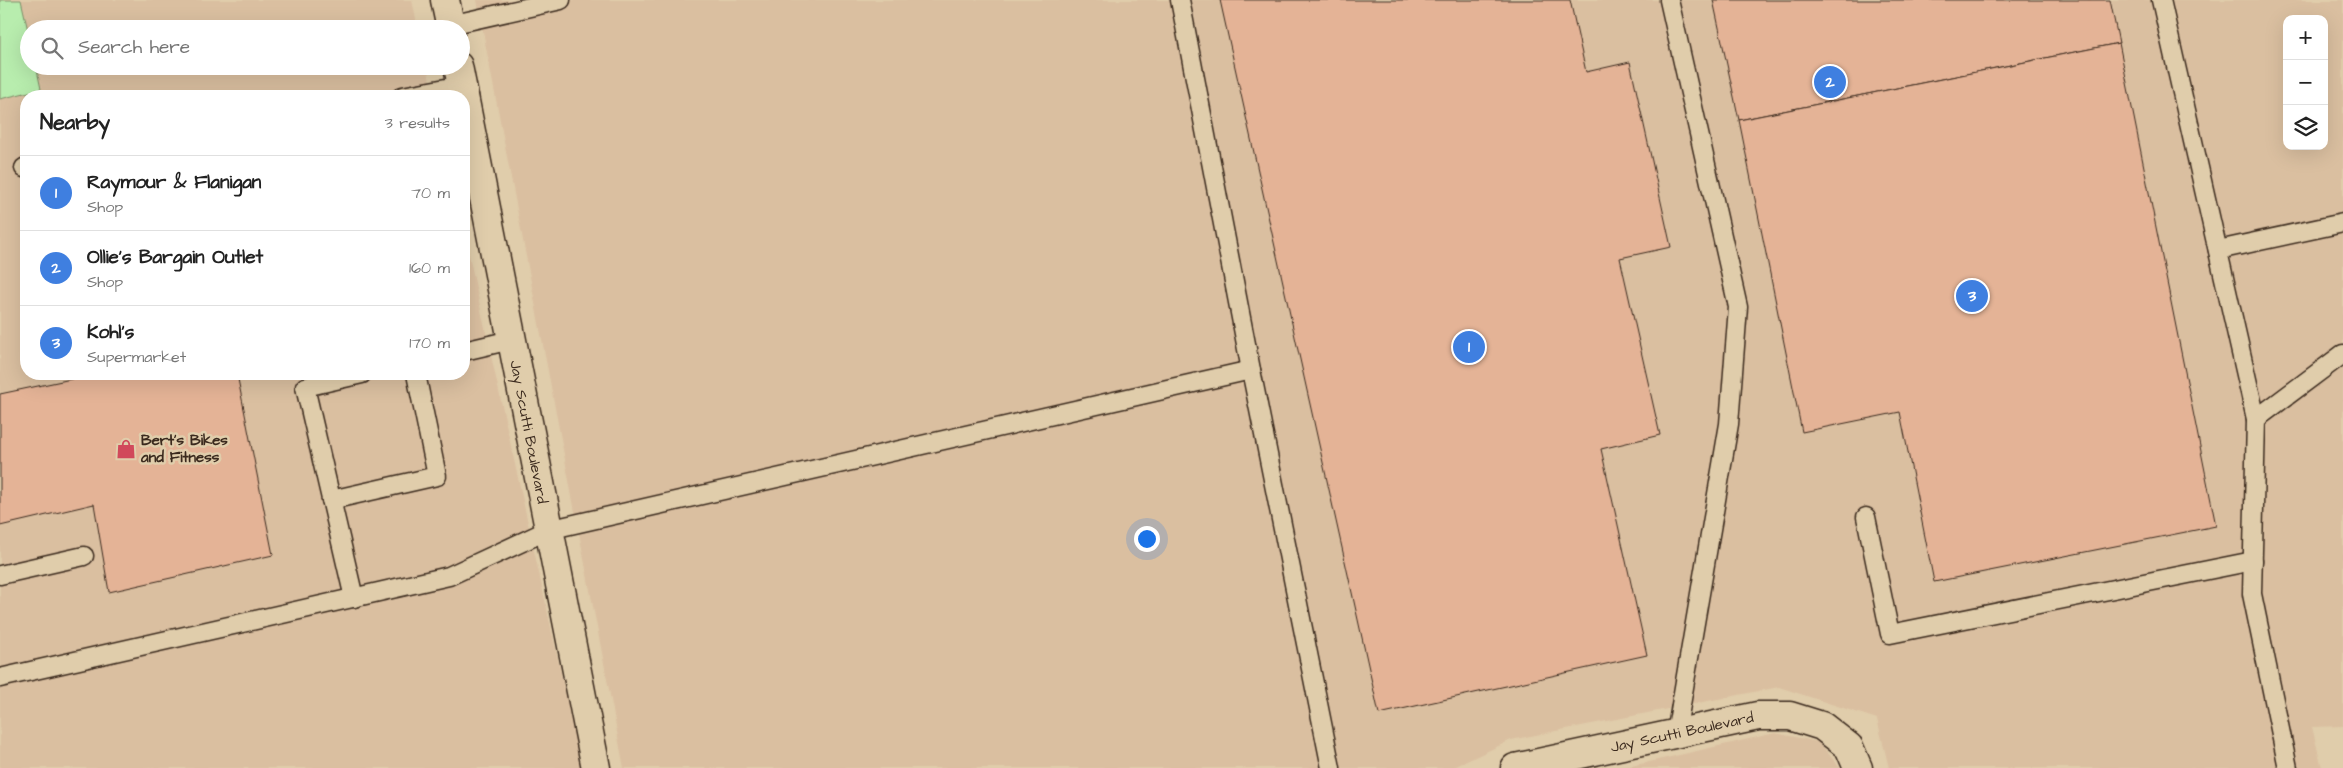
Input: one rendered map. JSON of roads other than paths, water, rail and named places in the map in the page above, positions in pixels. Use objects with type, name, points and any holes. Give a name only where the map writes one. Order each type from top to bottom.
[{"type":"street","name":"Jay Scutti Boulevard","points":[[470,127],[596,768]]},
{"type":"street","name":"Jay Scutti Boulevard","points":[[1515,768],[1550,764],[1758,716],[1790,716],[1822,726],[1849,747],[1858,768]]},
{"type":"lane","points":[[449,18],[561,0]]},
{"type":"lane","points":[[1180,0],[1250,370],[1330,768]]},
{"type":"lane","points":[[1669,0],[1738,307],[1729,424],[1676,734]]},
{"type":"lane","points":[[2161,0],[2256,419],[2252,594],[2288,768]]},
{"type":"lane","points":[[438,90],[462,86]]},
{"type":"lane","points":[[2218,250],[2343,223]]},
{"type":"lane","points":[[470,349],[511,340]]},
{"type":"lane","points":[[2256,419],[2343,354]]},
{"type":"lane","points":[[0,678],[449,576],[548,530],[1250,370]]},
{"type":"lane","points":[[336,380],[305,387],[354,598]]},
{"type":"lane","points":[[331,500],[437,476],[417,380]]},
{"type":"lane","points":[[1866,517],[1890,634],[2253,562]]},
{"type":"lane","points":[[0,575],[84,556]]},
{"type":"place","name":"Ollie's Bargain Outlet","points":[[1830,82]]},
{"type":"place","name":"Kohl's","points":[[1972,296]]},
{"type":"place","name":"Raymour & Flanigan","points":[[1469,347]]},
{"type":"place","name":"Bert's Bikes and Fitness","points":[[126,449]]}]
